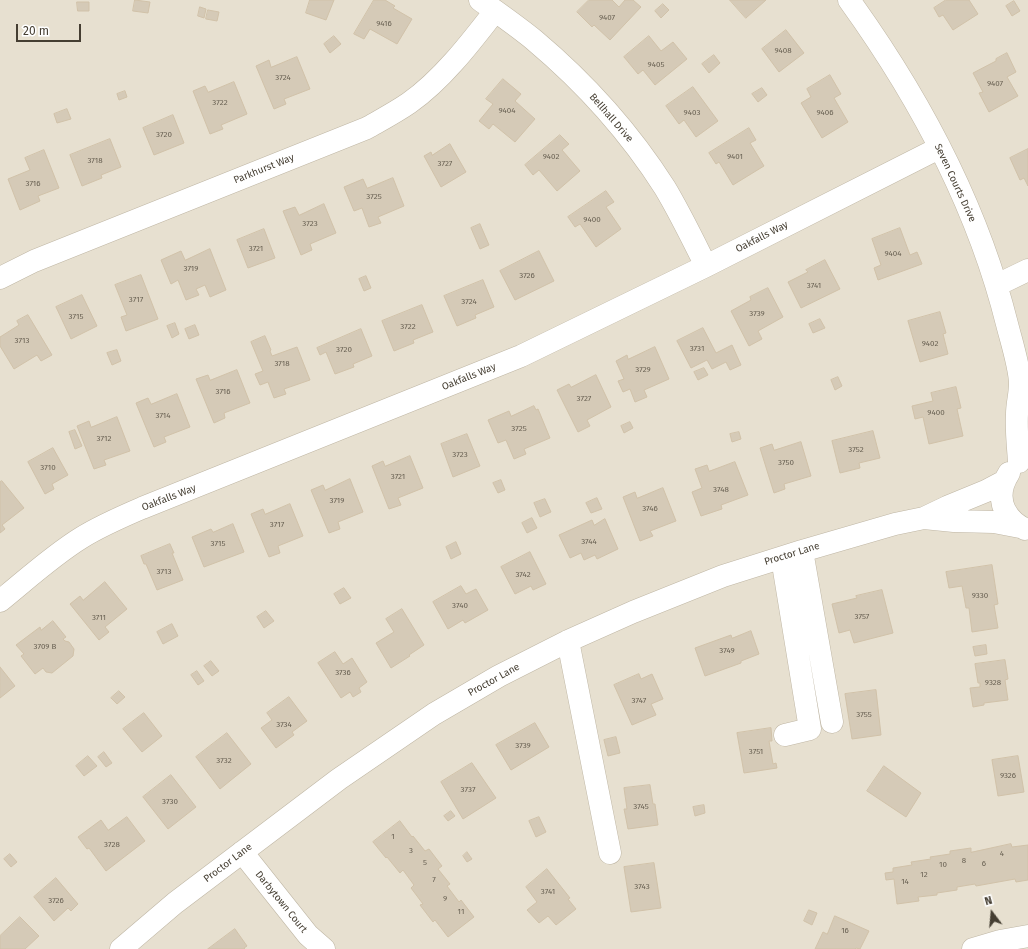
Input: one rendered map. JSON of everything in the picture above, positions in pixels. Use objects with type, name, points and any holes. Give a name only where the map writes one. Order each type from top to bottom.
[{"type":"street","name":"Seven Courts Drive","points":[[849,0],[875,36],[902,80],[939,148],[973,221],[997,285],[1024,390],[1016,414],[1024,460]]},
{"type":"street","name":"Bellhall Drive","points":[[488,5],[534,40],[560,63],[582,85],[621,129],[665,188],[679,212],[706,266]]},
{"type":"street","name":"Parkhurst Way","points":[[0,278],[34,262],[367,128],[410,102],[451,64],[488,5]]},
{"type":"street","name":"Oakfalls Way","points":[[0,601],[61,552],[97,528],[142,508],[521,356],[706,266],[939,148]]},
{"type":"street","points":[[997,285],[1028,270]]},
{"type":"street","points":[[1024,460],[1012,468],[1004,482],[1001,495],[1008,516],[1024,528]]},
{"type":"street","name":"Proctor Lane","points":[[121,949],[175,903],[339,779],[434,714],[499,676],[568,641],[633,612],[723,576],[895,524],[924,518],[1004,482]]},
{"type":"street","name":"Proctor Lane","points":[[924,518],[954,521],[994,522],[1024,528]]},
{"type":"street","points":[[792,554],[832,722]]},
{"type":"street","points":[[786,735],[810,729],[792,554]]},
{"type":"street","points":[[568,641],[610,854]]},
{"type":"street","name":"Darbytown Court","points":[[242,852],[308,935],[324,949]]},
{"type":"street","points":[[973,949],[1000,941],[1028,936]]},
{"type":"shaded area","points":[[0,0],[1028,0],[1028,949],[0,949]]},
{"type":"building","points":[[135,0],[150,2],[148,13],[133,11]]},
{"type":"building","points":[[310,0],[334,0],[326,20],[306,13]]},
{"type":"building","points":[[374,0],[385,0],[395,6],[393,8],[412,19],[397,44],[370,29],[364,39],[354,34]]},
{"type":"building","points":[[589,0],[612,0],[619,7],[625,0],[633,0],[641,7],[610,40],[594,25],[592,27],[577,12]]},
{"type":"building","points":[[730,0],[766,0],[746,18]]},
{"type":"building","points":[[946,0],[969,0],[978,14],[953,30],[943,15],[939,17],[934,8]]},
{"type":"building","points":[[1014,1],[1020,11],[1012,16],[1006,6]]},
{"type":"building","points":[[77,2],[89,2],[89,11],[78,11]]},
{"type":"building","points":[[663,4],[669,10],[661,18],[655,11]]},
{"type":"building","points":[[200,7],[206,9],[204,18],[198,16]]},
{"type":"building","points":[[208,10],[219,12],[217,21],[206,19]]},
{"type":"building","points":[[786,30],[804,53],[779,72],[762,49]]},
{"type":"building","points":[[334,36],[341,44],[330,53],[324,44]]},
{"type":"building","points":[[649,36],[661,51],[673,42],[687,59],[655,85],[643,70],[638,74],[624,57]]},
{"type":"building","points":[[1007,53],[1016,72],[1007,77],[1018,96],[989,112],[979,93],[983,92],[973,73],[996,61],[996,59]]},
{"type":"building","points":[[714,55],[720,63],[709,73],[702,64]]},
{"type":"building","points":[[297,57],[310,89],[284,99],[286,104],[274,109],[256,66],[269,60],[271,67]]},
{"type":"building","points":[[830,75],[841,94],[834,98],[848,122],[822,138],[801,103],[811,97],[807,89]]},
{"type":"building","points":[[503,79],[521,94],[515,101],[535,119],[515,142],[493,124],[489,129],[479,121],[493,104],[486,99]]},
{"type":"building","points":[[234,82],[247,114],[221,125],[223,129],[210,134],[193,91],[205,86],[208,92]]},
{"type":"building","points":[[693,87],[718,121],[696,137],[684,120],[679,124],[666,106]]},
{"type":"building","points":[[762,88],[767,95],[758,102],[752,94]]},
{"type":"building","points":[[125,91],[127,97],[119,100],[117,94]]},
{"type":"building","points":[[67,109],[71,119],[57,123],[54,114]]},
{"type":"building","points":[[173,115],[184,143],[154,155],[143,128]]},
{"type":"building","points":[[749,128],[756,140],[750,143],[764,166],[733,185],[719,162],[716,164],[709,153]]},
{"type":"building","points":[[560,135],[569,144],[562,150],[580,171],[557,191],[539,170],[533,175],[525,165]]},
{"type":"building","points":[[110,139],[121,167],[101,175],[102,178],[82,186],[70,155]]},
{"type":"building","points":[[450,144],[466,172],[441,187],[424,156],[431,152],[432,155]]},
{"type":"building","points":[[1028,149],[1028,186],[1024,178],[1020,180],[1010,158]]},
{"type":"building","points":[[44,150],[59,188],[38,196],[40,201],[20,210],[8,179],[30,170],[25,158]]},
{"type":"building","points":[[393,178],[404,206],[378,217],[381,223],[369,227],[362,208],[354,211],[344,187],[363,179],[367,188]]},
{"type":"building","points":[[606,191],[614,202],[606,207],[621,229],[596,247],[580,224],[575,227],[568,217]]},
{"type":"building","points":[[324,204],[336,233],[310,244],[312,250],[301,255],[283,211],[295,207],[299,215]]},
{"type":"building","points":[[480,224],[489,245],[480,249],[471,228]]},
{"type":"building","points":[[900,228],[910,255],[917,252],[922,264],[878,280],[874,268],[881,265],[872,239]]},
{"type":"building","points":[[264,229],[275,258],[248,268],[237,240]]},
{"type":"building","points":[[210,249],[226,290],[210,297],[205,285],[196,289],[199,295],[186,300],[178,280],[171,284],[161,260],[181,251],[185,260]]},
{"type":"building","points":[[539,251],[554,281],[515,300],[500,271]]},
{"type":"building","points":[[825,260],[840,289],[801,308],[788,282],[808,272],[806,270]]},
{"type":"building","points":[[141,275],[158,319],[126,331],[121,317],[127,315],[115,285]]},
{"type":"building","points":[[366,276],[371,288],[364,291],[359,279]]},
{"type":"building","points":[[483,280],[494,307],[475,315],[476,318],[457,326],[444,296]]},
{"type":"building","points":[[768,288],[783,317],[758,331],[762,339],[749,346],[731,311],[751,300],[750,297]]},
{"type":"building","points":[[82,295],[97,326],[71,339],[56,307]]},
{"type":"building","points":[[422,305],[433,332],[413,340],[414,343],[394,351],[382,321]]},
{"type":"building","points":[[940,312],[946,333],[943,334],[948,354],[920,362],[908,321]]},
{"type":"building","points":[[28,315],[52,355],[41,361],[37,355],[14,369],[0,346],[0,337],[19,325],[17,321]]},
{"type":"building","points":[[820,319],[825,328],[813,333],[809,324]]},
{"type":"building","points":[[175,323],[179,334],[172,338],[167,326]]},
{"type":"building","points":[[195,325],[199,335],[189,339],[185,329]]},
{"type":"building","points":[[703,328],[716,353],[732,345],[741,365],[730,370],[726,362],[712,369],[707,360],[691,368],[677,341]]},
{"type":"building","points":[[361,329],[372,356],[353,364],[354,367],[335,374],[326,352],[320,355],[317,348]]},
{"type":"building","points":[[265,336],[272,356],[297,347],[310,380],[284,389],[286,394],[274,398],[268,382],[260,385],[255,374],[263,371],[251,342]]},
{"type":"building","points":[[655,347],[669,379],[644,390],[647,397],[635,402],[630,389],[623,392],[618,381],[624,379],[616,361],[627,355],[628,359]]},
{"type":"building","points":[[117,350],[121,361],[112,365],[107,353]]},
{"type":"building","points":[[704,368],[708,375],[698,380],[694,372]]},
{"type":"building","points":[[237,370],[250,403],[224,413],[225,418],[214,423],[196,379],[208,375],[210,380]]},
{"type":"building","points":[[596,375],[611,407],[587,420],[590,426],[578,432],[557,390],[569,384],[571,387]]},
{"type":"building","points":[[838,377],[842,386],[835,390],[831,380]]},
{"type":"building","points":[[956,387],[961,408],[957,409],[963,436],[929,444],[923,417],[915,419],[912,406],[933,401],[931,393]]},
{"type":"building","points":[[177,394],[190,427],[164,437],[166,442],[154,447],[136,403],[148,398],[151,404]]},
{"type":"building","points":[[534,406],[536,410],[538,409],[550,438],[524,449],[526,454],[514,459],[506,440],[498,443],[488,420],[509,411],[511,416]]},
{"type":"building","points":[[117,417],[130,451],[104,460],[106,465],[94,469],[77,426],[89,421],[91,427]]},
{"type":"building","points":[[630,422],[633,428],[624,433],[621,426]]},
{"type":"building","points":[[75,430],[82,446],[75,449],[69,432]]},
{"type":"building","points":[[873,431],[880,458],[859,463],[860,468],[840,473],[832,441]]},
{"type":"building","points":[[739,432],[741,439],[732,442],[730,434]]},
{"type":"building","points":[[467,434],[480,466],[453,477],[441,444]]},
{"type":"building","points":[[801,442],[811,476],[784,484],[785,489],[774,493],[760,448],[772,444],[774,450]]},
{"type":"building","points":[[53,448],[68,475],[52,484],[54,489],[45,494],[28,462]]},
{"type":"building","points":[[410,456],[423,488],[398,498],[401,505],[389,509],[372,466],[383,461],[385,466]]},
{"type":"building","points":[[735,462],[748,495],[721,505],[722,509],[701,516],[692,492],[702,488],[695,469],[707,465],[709,471]]},
{"type":"building","points":[[350,479],[363,512],[338,522],[340,529],[329,533],[311,490],[323,485],[325,490]]},
{"type":"building","points":[[501,480],[505,490],[498,493],[493,483]]},
{"type":"building","points":[[2,481],[24,508],[2,525],[5,529],[0,533],[0,482]]},
{"type":"building","points":[[663,488],[676,521],[650,531],[653,536],[640,541],[623,497],[635,492],[637,498]]},
{"type":"building","points":[[597,498],[602,509],[591,513],[586,503]]},
{"type":"building","points":[[545,499],[551,512],[540,517],[534,503]]},
{"type":"building","points":[[290,504],[303,536],[278,546],[280,553],[269,557],[251,514],[263,509],[265,514]]},
{"type":"building","points":[[532,518],[537,528],[527,533],[522,523]]},
{"type":"building","points":[[605,519],[618,549],[597,559],[595,555],[584,560],[581,553],[570,558],[559,535],[592,520],[594,525]]},
{"type":"building","points":[[233,524],[244,552],[204,567],[192,537],[211,529],[213,532]]},
{"type":"building","points":[[456,542],[461,554],[451,559],[446,547]]},
{"type":"building","points":[[170,544],[183,580],[157,590],[141,556]]},
{"type":"building","points":[[530,552],[546,584],[533,590],[531,586],[515,594],[501,567]]},
{"type":"building","points":[[992,565],[998,604],[994,605],[998,628],[972,632],[969,608],[966,608],[962,586],[949,588],[946,572]]},
{"type":"building","points":[[105,582],[127,609],[105,627],[109,632],[99,640],[70,604],[80,596],[83,600]]},
{"type":"building","points":[[461,586],[466,594],[476,589],[488,610],[465,623],[463,620],[448,629],[433,602]]},
{"type":"building","points":[[344,588],[351,598],[340,604],[334,594]]},
{"type":"building","points":[[882,590],[893,633],[854,643],[850,630],[839,633],[832,604],[857,598],[856,596]]},
{"type":"building","points":[[402,609],[424,645],[391,668],[376,643],[394,632],[386,619]]},
{"type":"building","points":[[266,611],[274,621],[264,628],[257,617]]},
{"type":"building","points":[[53,621],[66,637],[63,639],[69,642],[74,649],[73,656],[52,673],[46,672],[43,668],[35,674],[21,656],[24,654],[16,645],[40,627],[41,630]]},
{"type":"building","points":[[172,624],[178,636],[163,644],[157,632]]},
{"type":"building","points":[[751,631],[759,654],[741,661],[741,663],[705,676],[695,648],[731,635],[732,638]]},
{"type":"building","points":[[986,645],[987,654],[975,656],[973,647]]},
{"type":"building","points":[[335,652],[343,664],[352,658],[367,682],[359,688],[361,692],[353,697],[350,692],[341,698],[318,663]]},
{"type":"building","points":[[1005,660],[1008,679],[1005,680],[1008,700],[984,703],[984,705],[973,707],[970,688],[980,687],[975,664]]},
{"type":"building","points":[[211,661],[219,671],[212,676],[204,666]]},
{"type":"building","points":[[0,667],[15,686],[0,698]]},
{"type":"building","points":[[197,671],[204,681],[198,685],[191,675]]},
{"type":"building","points":[[639,674],[641,679],[652,674],[663,699],[651,704],[656,715],[632,725],[614,685]]},
{"type":"building","points":[[876,690],[881,735],[852,739],[845,694]]},
{"type":"building","points":[[119,691],[125,697],[117,704],[111,698]]},
{"type":"building","points":[[289,697],[307,721],[292,732],[294,735],[276,748],[261,728],[272,720],[267,713]]},
{"type":"building","points":[[144,713],[162,736],[142,752],[123,729]]},
{"type":"building","points":[[535,723],[549,747],[511,770],[496,745]]},
{"type":"building","points":[[771,728],[772,741],[769,741],[773,764],[776,763],[777,768],[744,773],[737,733]]},
{"type":"building","points":[[227,733],[251,764],[220,789],[196,757]]},
{"type":"building","points":[[616,737],[620,753],[608,756],[604,740]]},
{"type":"building","points":[[104,752],[112,763],[106,767],[98,757]]},
{"type":"building","points":[[88,756],[97,766],[84,776],[76,766]]},
{"type":"building","points":[[1018,756],[1024,792],[998,796],[992,760]]},
{"type":"building","points":[[472,763],[496,798],[463,819],[441,782]]},
{"type":"building","points":[[884,766],[921,793],[906,817],[867,791]]},
{"type":"building","points":[[171,775],[196,807],[168,829],[143,797]]},
{"type":"building","points":[[650,785],[658,825],[628,829],[624,809],[627,809],[624,788]]},
{"type":"building","points":[[704,805],[705,813],[695,816],[693,807]]},
{"type":"building","points":[[451,811],[455,816],[448,821],[444,816]]},
{"type":"building","points":[[127,817],[145,841],[106,871],[89,848],[87,849],[78,837],[101,820],[108,830]]},
{"type":"building","points":[[539,817],[546,832],[536,837],[529,821]]},
{"type":"building","points":[[400,821],[425,851],[429,849],[442,866],[438,869],[450,884],[447,886],[459,902],[461,900],[474,917],[448,937],[435,920],[433,922],[420,905],[423,904],[411,888],[414,885],[403,870],[400,873],[373,842]]},
{"type":"building","points":[[1011,844],[1012,847],[1028,845],[1028,880],[1016,882],[1015,879],[976,886],[975,884],[957,887],[957,890],[937,893],[937,895],[918,897],[919,901],[897,904],[894,879],[886,880],[885,873],[893,872],[893,868],[912,865],[911,862],[950,854],[950,851],[971,848],[971,852]]},
{"type":"building","points":[[467,852],[472,859],[467,862],[463,856]]},
{"type":"building","points":[[10,854],[17,862],[11,867],[4,859]]},
{"type":"building","points":[[654,863],[661,908],[631,912],[624,867]]},
{"type":"building","points":[[547,869],[570,898],[568,899],[576,909],[556,925],[548,916],[539,923],[527,910],[537,902],[526,887]]},
{"type":"building","points":[[56,878],[78,904],[71,911],[68,908],[54,921],[34,897]]},
{"type":"building","points":[[809,910],[817,913],[812,925],[804,921]]},
{"type":"building","points":[[835,916],[869,931],[860,949],[815,949],[823,932],[827,934]]},
{"type":"building","points":[[20,917],[39,936],[25,949],[0,949],[0,936]]},
{"type":"building","points":[[235,929],[247,946],[244,948],[245,949],[208,949]]}]
